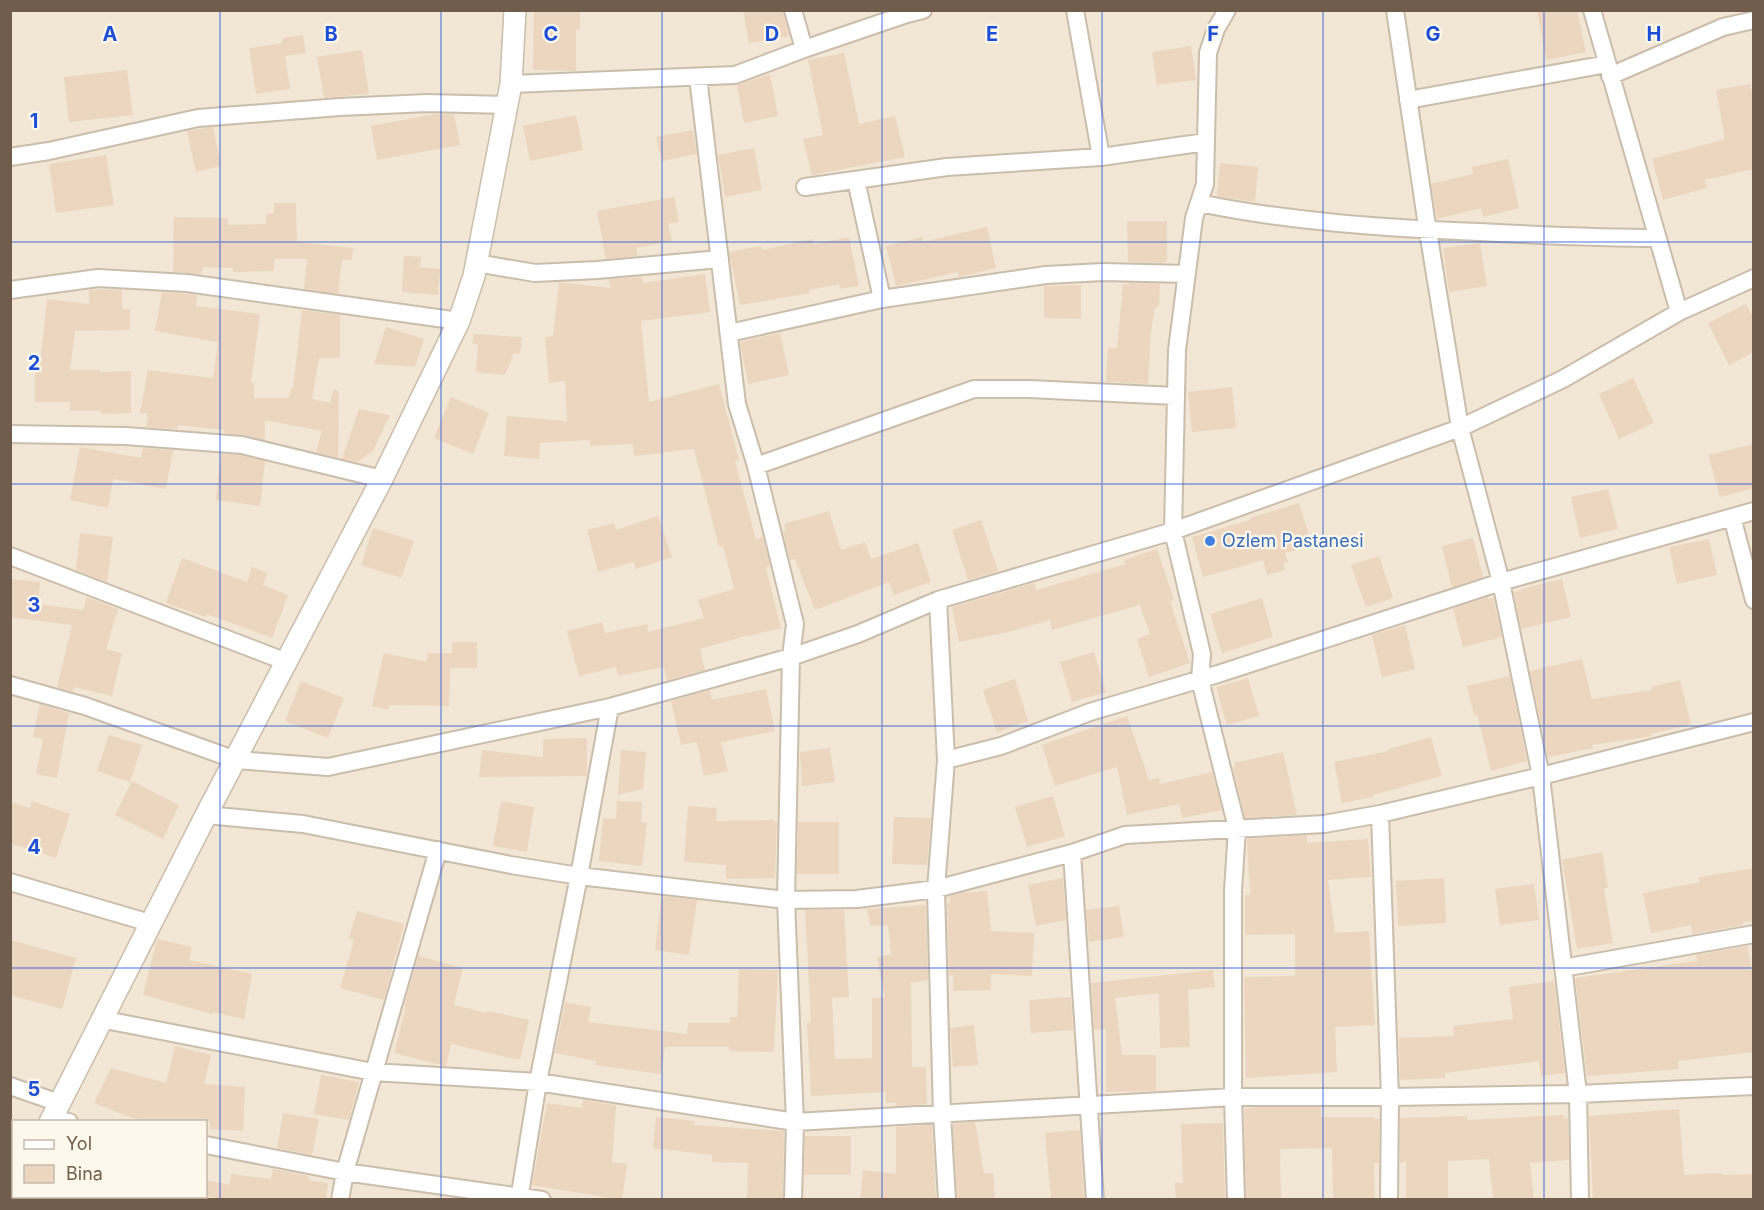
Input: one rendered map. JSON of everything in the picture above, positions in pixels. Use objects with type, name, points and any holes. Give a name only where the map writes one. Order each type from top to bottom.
[{"type":"street","points":[[10,1086],[57,1116],[100,1019],[382,479],[459,321],[476,263],[511,84],[515,10]]},
{"type":"street","points":[[793,10],[804,49]]},
{"type":"street","points":[[511,84],[735,75],[804,49],[922,10]]},
{"type":"street","points":[[1075,10],[1101,156]]},
{"type":"street","points":[[1227,10],[1216,29],[1209,53],[1205,184],[1194,218],[1177,350],[1173,531],[1202,654],[1200,680],[1237,828],[1233,891],[1233,1097],[1236,1200]]},
{"type":"street","points":[[1395,10],[1460,428],[1501,582],[1541,776],[1578,1094],[1580,1200]]},
{"type":"street","points":[[1592,10],[1679,312]]},
{"type":"street","points":[[1408,100],[1608,70],[1724,27],[1754,20]]},
{"type":"street","points":[[698,77],[736,404],[756,466],[795,624],[791,657],[786,900],[795,1122],[794,1200]]},
{"type":"street","points":[[10,157],[49,151],[198,118],[340,107],[416,104],[507,105]]},
{"type":"street","points":[[805,187],[947,167],[1101,156],[1206,142]]},
{"type":"street","points":[[856,180],[882,299]]},
{"type":"street","points":[[1199,203],[1237,211],[1321,222],[1428,230],[1657,238]]},
{"type":"street","points":[[476,263],[535,273],[720,259]]},
{"type":"street","points":[[729,333],[882,299],[1046,275],[1103,272],[1187,274]]},
{"type":"street","points":[[10,290],[98,278],[186,283],[459,321]]},
{"type":"street","points":[[10,685],[85,706],[236,760],[327,767],[610,707],[791,657],[858,634],[938,600],[1173,531],[1460,428],[1563,379],[1679,312],[1754,278]]},
{"type":"street","points":[[756,466],[974,389],[1029,389],[1176,396]]},
{"type":"street","points":[[10,434],[126,436],[242,445],[382,479]]},
{"type":"street","points":[[946,760],[1001,746],[1090,712],[1200,680],[1501,582],[1754,511]]},
{"type":"street","points":[[1732,517],[1754,600]]},
{"type":"street","points":[[10,556],[287,662]]},
{"type":"street","points":[[938,600],[946,760],[936,889],[942,1113],[947,1200]]},
{"type":"street","points":[[519,1198],[538,1082],[610,707]]},
{"type":"street","points":[[206,815],[303,824],[579,876],[786,900],[857,898],[936,889],[1072,853],[1125,835],[1324,824],[1380,814],[1754,722]]},
{"type":"street","points":[[1380,814],[1390,1097],[1389,1200]]},
{"type":"street","points":[[340,1200],[345,1172],[373,1072],[438,850]]},
{"type":"street","points":[[1072,853],[1095,1200]]},
{"type":"street","points":[[10,882],[150,923]]},
{"type":"street","points":[[1563,968],[1754,934]]},
{"type":"street","points":[[100,1019],[373,1072],[538,1082],[795,1122],[1090,1107],[1233,1097],[1578,1094],[1754,1086]]},
{"type":"street","points":[[207,1145],[345,1172],[542,1200]]},
{"type":"shaded area","points":[[10,11],[1753,11],[1753,1199],[11,1199]]},
{"type":"building","points":[[534,10],[580,10],[580,30],[576,30],[576,71],[533,70]]},
{"type":"building","points":[[743,10],[783,10],[789,36],[749,43]]},
{"type":"building","points":[[1537,10],[1577,10],[1586,52],[1546,60]]},
{"type":"building","points":[[303,35],[306,53],[285,56],[290,89],[256,94],[249,48],[282,43],[282,38]]},
{"type":"building","points":[[1191,46],[1196,80],[1157,85],[1152,52]]},
{"type":"building","points":[[362,50],[369,94],[324,98],[317,57]]},
{"type":"building","points":[[844,53],[859,124],[895,116],[905,157],[812,175],[803,139],[823,135],[808,60]]},
{"type":"building","points":[[127,70],[133,115],[69,122],[64,77]]},
{"type":"building","points":[[770,74],[778,116],[744,123],[737,85]]},
{"type":"building","points":[[1750,84],[1754,103],[1754,169],[1704,180],[1707,188],[1663,200],[1652,159],[1725,139],[1716,90]]},
{"type":"building","points":[[435,114],[454,114],[460,145],[377,160],[371,126]]},
{"type":"building","points":[[576,115],[583,150],[530,161],[523,126]]},
{"type":"building","points":[[213,127],[221,166],[196,172],[187,131]]},
{"type":"building","points":[[693,130],[697,154],[662,161],[656,137]]},
{"type":"building","points":[[754,148],[762,190],[725,197],[718,155]]},
{"type":"building","points":[[106,155],[114,205],[56,213],[49,164]]},
{"type":"building","points":[[1508,159],[1519,208],[1483,217],[1481,208],[1437,219],[1431,184],[1473,174],[1472,167]]},
{"type":"building","points":[[1220,163],[1258,167],[1255,202],[1217,196]]},
{"type":"building","points":[[674,197],[679,222],[668,224],[672,241],[636,248],[638,256],[606,259],[597,211]]},
{"type":"building","points":[[274,203],[296,203],[297,242],[353,248],[352,260],[342,260],[338,294],[304,289],[307,259],[274,259],[274,271],[233,272],[233,268],[203,267],[201,274],[173,272],[174,217],[228,218],[228,225],[266,224],[266,214],[274,213]]},
{"type":"building","points":[[1127,221],[1167,221],[1167,261],[1162,263],[1128,262]]},
{"type":"building","points":[[987,227],[996,268],[959,277],[958,272],[896,286],[886,246],[922,237],[923,242]]},
{"type":"building","points":[[849,237],[859,286],[840,289],[839,284],[809,290],[810,293],[740,305],[729,252],[761,246],[762,250],[813,239],[814,244]]},
{"type":"building","points":[[1480,243],[1487,286],[1449,292],[1443,248]]},
{"type":"building","points":[[404,256],[421,257],[420,267],[440,269],[438,295],[402,292]]},
{"type":"building","points":[[705,274],[710,312],[641,321],[649,402],[719,384],[739,460],[735,461],[756,539],[763,537],[770,566],[766,568],[781,628],[700,649],[705,670],[667,680],[664,667],[618,676],[616,667],[579,676],[567,631],[602,622],[605,633],[647,624],[648,632],[704,618],[698,600],[734,589],[723,546],[719,547],[694,449],[634,456],[633,444],[590,446],[590,440],[540,443],[539,459],[504,456],[507,416],[567,421],[565,381],[549,383],[545,337],[553,336],[559,282],[610,288],[609,279],[642,277],[643,283]]},
{"type":"building","points":[[1129,283],[1160,284],[1159,305],[1155,308],[1151,331],[1148,384],[1106,382],[1108,348],[1117,348],[1123,284],[1129,285]]},
{"type":"building","points":[[1081,285],[1081,319],[1044,318],[1044,286]]},
{"type":"building","points":[[89,290],[122,290],[122,309],[130,309],[130,330],[75,331],[70,370],[131,371],[131,413],[101,414],[101,411],[70,411],[70,402],[35,402],[35,355],[41,355],[47,299],[89,304]]},
{"type":"building","points":[[162,292],[197,295],[196,306],[260,314],[251,383],[254,383],[254,398],[289,398],[291,388],[293,388],[302,310],[340,315],[340,358],[319,358],[312,399],[330,403],[333,390],[339,391],[338,458],[316,452],[322,431],[265,420],[265,440],[224,433],[224,430],[178,425],[177,429],[146,427],[147,413],[140,413],[148,370],[213,378],[218,342],[155,331]]},
{"type":"building","points":[[1746,304],[1754,318],[1754,352],[1729,365],[1708,323]]},
{"type":"building","points":[[386,327],[424,339],[415,367],[374,364]]},
{"type":"building","points":[[780,333],[789,375],[748,384],[740,342]]},
{"type":"building","points":[[474,334],[522,337],[520,354],[514,353],[505,375],[476,372],[478,344],[472,343]]},
{"type":"building","points":[[1633,378],[1654,423],[1619,439],[1599,394]]},
{"type":"building","points":[[1232,387],[1236,428],[1192,432],[1188,392]]},
{"type":"building","points":[[451,397],[489,413],[473,454],[434,438]]},
{"type":"building","points":[[359,409],[390,415],[373,451],[358,462],[342,459]]},
{"type":"building","points":[[1754,444],[1754,488],[1720,497],[1708,455]]},
{"type":"building","points":[[80,447],[141,458],[143,448],[173,450],[166,489],[113,479],[108,508],[70,500]]},
{"type":"building","points":[[221,454],[240,455],[265,461],[260,506],[216,500]]},
{"type":"building","points":[[1608,489],[1618,529],[1580,538],[1571,497]]},
{"type":"building","points":[[1299,503],[1312,545],[1285,553],[1288,562],[1283,563],[1285,570],[1267,575],[1263,560],[1203,577],[1192,537]]},
{"type":"building","points":[[829,511],[841,550],[865,542],[871,559],[918,543],[931,582],[894,595],[889,582],[815,610],[795,559],[790,560],[783,532],[786,531],[784,524]]},
{"type":"building","points":[[658,516],[672,557],[636,569],[633,562],[598,572],[587,530],[614,523],[616,530]]},
{"type":"building","points":[[981,520],[998,571],[968,580],[952,530]]},
{"type":"building","points":[[373,528],[414,541],[401,578],[361,565]]},
{"type":"building","points":[[80,533],[113,537],[107,582],[76,570]]},
{"type":"building","points":[[1473,538],[1483,577],[1452,587],[1442,546]]},
{"type":"building","points":[[1709,539],[1717,575],[1677,584],[1669,547]]},
{"type":"building","points":[[1157,549],[1174,600],[1170,601],[1190,663],[1149,677],[1137,639],[1150,634],[1140,605],[1052,630],[1050,620],[959,642],[952,607],[1034,583],[1036,590],[1126,564],[1124,560]]},
{"type":"building","points":[[1379,556],[1393,598],[1366,607],[1351,565]]},
{"type":"building","points":[[182,558],[247,582],[252,567],[267,573],[263,585],[288,595],[272,638],[207,614],[206,617],[166,603]]},
{"type":"building","points":[[10,579],[40,582],[38,604],[83,610],[87,597],[118,609],[106,649],[122,653],[112,696],[74,687],[73,692],[57,687],[72,625],[10,617]]},
{"type":"building","points":[[1562,579],[1571,617],[1521,629],[1514,592]]},
{"type":"building","points":[[1488,597],[1488,599],[1493,598],[1502,637],[1463,647],[1453,608]]},
{"type":"building","points":[[1262,598],[1273,637],[1222,653],[1210,614]]},
{"type":"building","points":[[1405,625],[1415,669],[1382,677],[1372,635]]},
{"type":"building","points":[[452,642],[477,642],[477,668],[450,668],[449,706],[389,705],[388,710],[372,706],[384,653],[427,662],[427,653],[452,653]]},
{"type":"building","points":[[1094,652],[1106,692],[1072,702],[1060,662]]},
{"type":"building","points":[[1582,659],[1592,699],[1652,690],[1651,687],[1680,680],[1691,724],[1651,734],[1652,736],[1592,745],[1593,748],[1548,757],[1530,671]]},
{"type":"building","points":[[1510,676],[1527,761],[1491,771],[1477,714],[1474,715],[1467,686]]},
{"type":"building","points":[[1248,678],[1259,716],[1227,725],[1216,687]]},
{"type":"building","points":[[1015,679],[1028,721],[997,732],[983,690]]},
{"type":"building","points":[[301,681],[344,698],[328,738],[285,721]]},
{"type":"building","points":[[766,689],[775,731],[721,742],[728,771],[704,776],[697,742],[681,745],[671,701],[710,690],[712,700]]},
{"type":"building","points":[[40,704],[69,713],[57,778],[36,774],[43,739],[33,737]]},
{"type":"building","points":[[1127,716],[1149,780],[1159,778],[1160,784],[1212,772],[1222,810],[1182,818],[1179,804],[1127,815],[1117,767],[1055,786],[1042,745]]},
{"type":"building","points":[[109,735],[142,745],[130,782],[97,771]]},
{"type":"building","points":[[1431,737],[1442,776],[1373,795],[1373,797],[1342,803],[1334,762],[1389,751],[1389,749]]},
{"type":"building","points":[[587,738],[587,776],[479,777],[482,750],[543,757],[543,739]]},
{"type":"building","points":[[830,748],[835,782],[802,786],[800,752]]},
{"type":"building","points":[[621,750],[646,752],[643,789],[618,795]]},
{"type":"building","points":[[1283,752],[1297,815],[1245,818],[1234,763]]},
{"type":"building","points":[[132,781],[179,805],[163,839],[115,815]]},
{"type":"building","points":[[1053,796],[1065,836],[1027,847],[1015,807]]},
{"type":"building","points":[[32,801],[70,814],[56,858],[10,843],[10,802],[30,808]]},
{"type":"building","points":[[501,801],[534,807],[527,852],[493,846]]},
{"type":"building","points":[[617,801],[642,802],[641,822],[647,823],[642,866],[599,861],[603,818],[616,819]]},
{"type":"building","points":[[688,806],[717,808],[716,821],[774,820],[777,822],[775,878],[726,879],[726,865],[684,862]]},
{"type":"building","points":[[894,817],[931,818],[927,865],[892,864]]},
{"type":"building","points":[[798,822],[839,822],[839,874],[797,874]]},
{"type":"building","points":[[1307,835],[1307,843],[1368,839],[1371,877],[1328,880],[1335,933],[1369,931],[1375,1025],[1335,1027],[1337,1072],[1246,1078],[1244,977],[1295,976],[1295,934],[1245,935],[1245,895],[1250,895],[1247,839]]},
{"type":"building","points":[[1602,852],[1608,888],[1604,888],[1613,943],[1577,949],[1562,860]]},
{"type":"building","points":[[1754,868],[1754,921],[1693,934],[1691,925],[1651,933],[1643,893],[1700,882],[1699,877]]},
{"type":"building","points":[[1063,878],[1066,920],[1036,926],[1028,885]]},
{"type":"building","points":[[1444,878],[1446,923],[1398,926],[1396,881]]},
{"type":"building","points":[[1534,884],[1539,920],[1500,925],[1495,889]]},
{"type":"building","points":[[987,891],[991,931],[1034,933],[1032,976],[991,974],[991,990],[953,991],[953,975],[949,976],[947,903],[950,903],[949,896]]},
{"type":"building","points":[[662,896],[697,900],[689,955],[655,950]]},
{"type":"building","points":[[926,905],[928,980],[911,983],[912,1067],[926,1067],[927,1104],[896,1106],[896,1103],[886,1103],[886,1092],[811,1096],[807,1023],[811,1022],[805,910],[844,910],[849,997],[832,998],[835,1059],[872,1058],[872,998],[885,998],[877,957],[891,954],[888,925],[871,926],[867,909]]},
{"type":"building","points":[[1119,906],[1124,937],[1089,942],[1086,910]]},
{"type":"building","points":[[357,911],[404,924],[384,1000],[340,988],[354,940],[349,938]]},
{"type":"building","points":[[157,939],[192,947],[189,960],[252,974],[244,1019],[213,1012],[212,1014],[143,995]]},
{"type":"building","points":[[10,940],[76,958],[62,1009],[10,995]]},
{"type":"building","points":[[1747,946],[1754,983],[1754,1052],[1678,1061],[1679,1069],[1587,1076],[1575,978],[1697,961],[1696,955]]},
{"type":"building","points":[[418,956],[463,968],[454,1005],[529,1020],[520,1060],[451,1044],[446,1066],[394,1053]]},
{"type":"building","points":[[739,969],[778,970],[774,1052],[729,1051],[729,1047],[665,1047],[661,1074],[595,1065],[596,1061],[555,1053],[565,1002],[591,1007],[588,1022],[687,1034],[688,1023],[730,1023],[730,1017],[737,1017]]},
{"type":"building","points":[[1213,970],[1215,987],[1188,990],[1190,1047],[1160,1048],[1159,993],[1115,998],[1122,1055],[1156,1055],[1156,1091],[1106,1092],[1106,1029],[1094,1030],[1091,983]]},
{"type":"building","points":[[1554,981],[1565,1073],[1541,1076],[1539,1061],[1445,1073],[1445,1078],[1400,1080],[1399,1038],[1454,1036],[1453,1026],[1513,1019],[1509,987]]},
{"type":"building","points":[[1071,997],[1073,1030],[1031,1033],[1029,1000]]},
{"type":"building","points":[[974,1025],[978,1065],[953,1067],[950,1028]]},
{"type":"building","points":[[175,1046],[211,1055],[204,1084],[245,1087],[243,1131],[210,1129],[210,1122],[207,1120],[138,1120],[94,1103],[111,1068],[166,1083]]},
{"type":"building","points":[[321,1075],[359,1082],[349,1120],[314,1114]]},
{"type":"building","points":[[583,1100],[616,1105],[612,1162],[627,1164],[622,1200],[532,1185],[547,1103],[582,1108]]},
{"type":"building","points":[[1321,1107],[1321,1117],[1374,1117],[1374,1119],[1379,1119],[1379,1163],[1374,1163],[1375,1200],[1333,1200],[1332,1148],[1280,1149],[1281,1200],[1246,1200],[1244,1109]]},
{"type":"building","points":[[1679,1109],[1684,1175],[1754,1174],[1754,1200],[1593,1200],[1589,1116]]},
{"type":"building","points":[[283,1113],[319,1119],[312,1155],[277,1148]]},
{"type":"building","points":[[1563,1115],[1564,1118],[1568,1118],[1569,1160],[1530,1163],[1534,1200],[1493,1200],[1489,1159],[1448,1161],[1448,1200],[1406,1200],[1406,1162],[1400,1163],[1400,1118],[1467,1116],[1467,1120]]},
{"type":"building","points":[[656,1117],[695,1121],[694,1125],[784,1131],[783,1200],[747,1200],[748,1163],[712,1162],[712,1155],[653,1148]]},
{"type":"building","points":[[975,1122],[984,1173],[993,1173],[995,1200],[957,1200],[953,1124]]},
{"type":"building","points":[[1223,1123],[1225,1200],[1176,1200],[1175,1183],[1183,1183],[1181,1124]]},
{"type":"building","points":[[932,1125],[936,1200],[860,1200],[863,1170],[896,1174],[896,1127]]},
{"type":"building","points":[[1080,1130],[1084,1200],[1051,1200],[1045,1133]]},
{"type":"building","points":[[805,1136],[851,1136],[851,1175],[804,1175]]},
{"type":"building","points":[[273,1169],[309,1176],[308,1180],[328,1183],[326,1200],[228,1200],[207,1196],[207,1180],[230,1185],[231,1174],[271,1179]]},
{"type":"place","name":"Ozlem Pastanesi","points":[[1210,541]]}]
